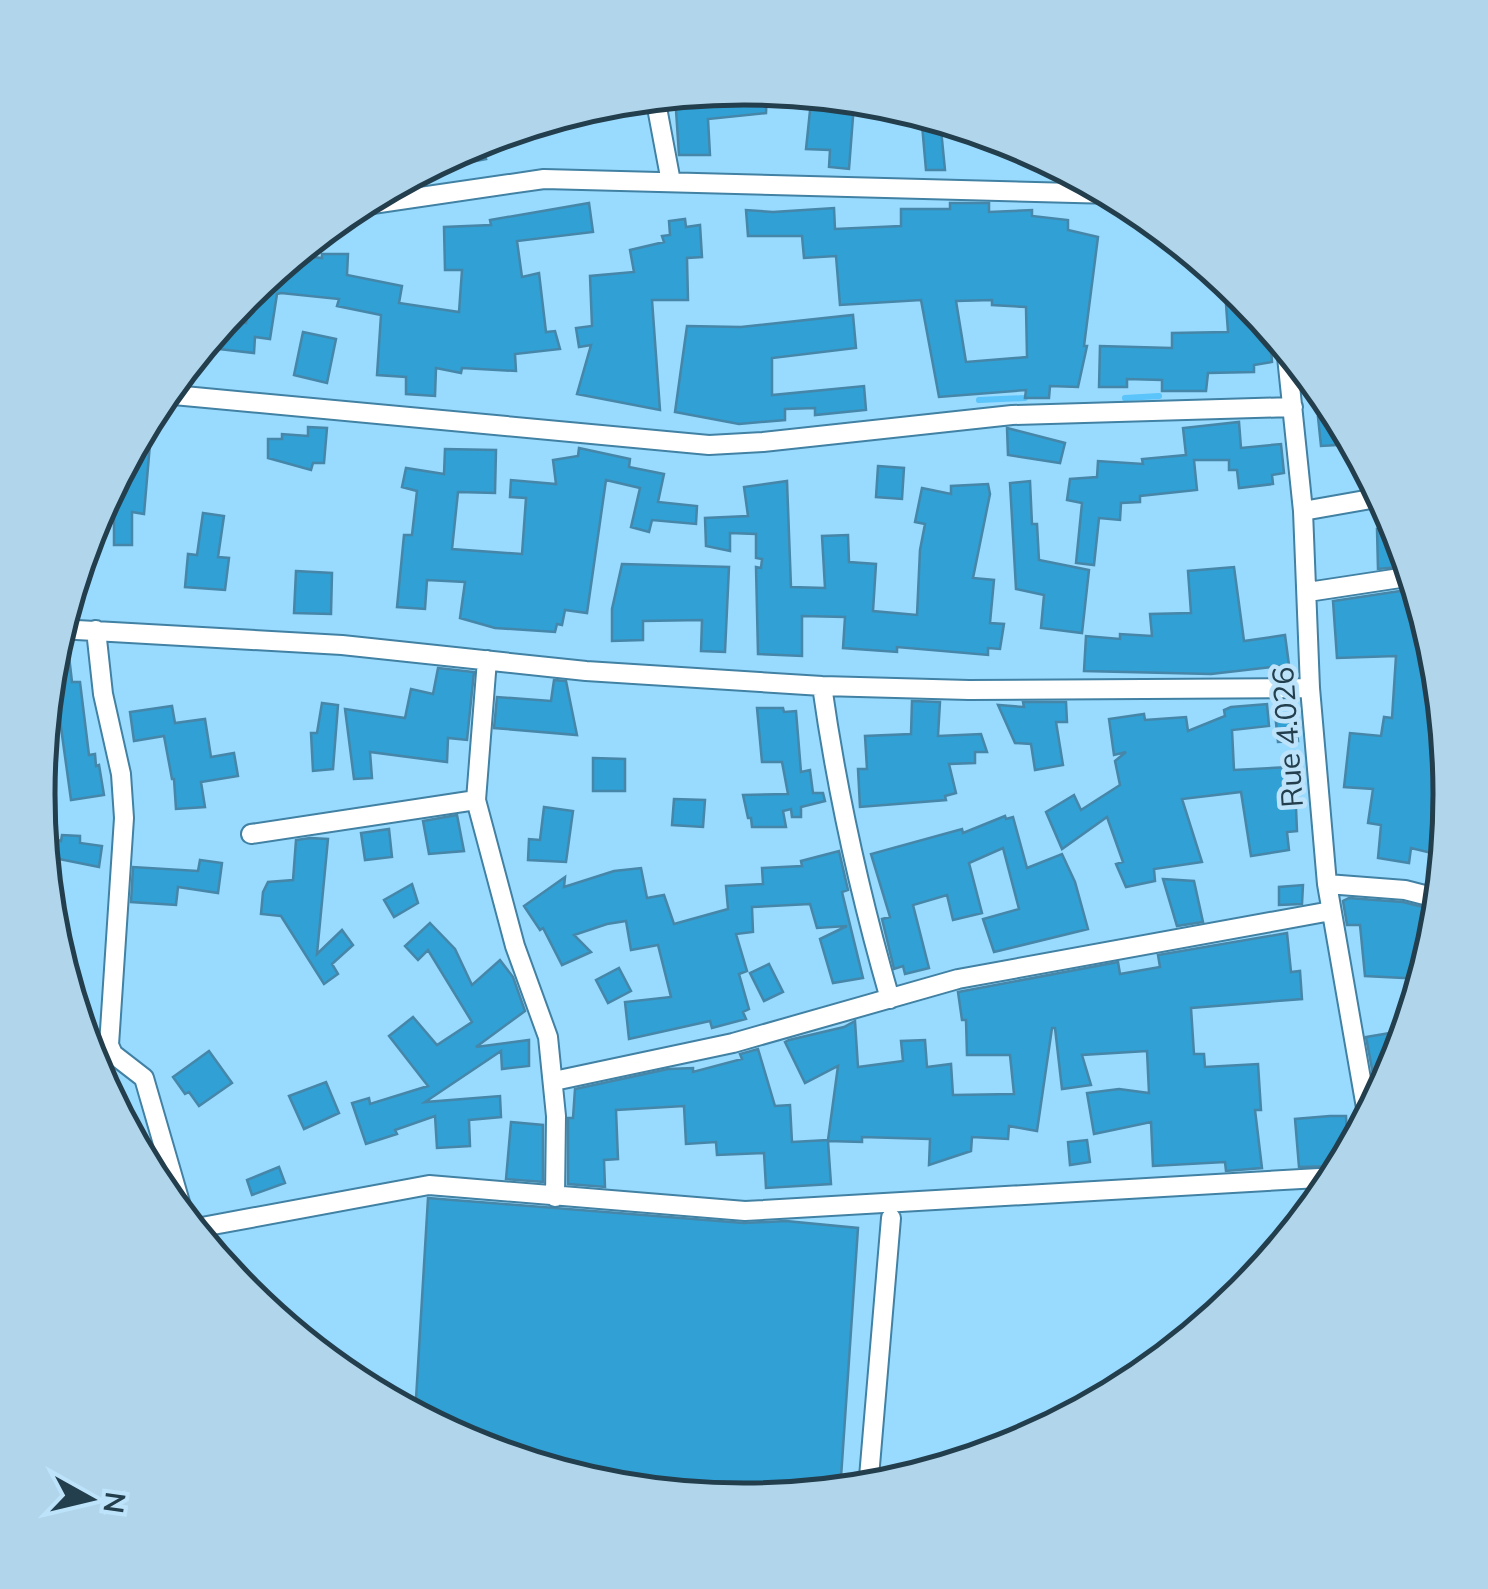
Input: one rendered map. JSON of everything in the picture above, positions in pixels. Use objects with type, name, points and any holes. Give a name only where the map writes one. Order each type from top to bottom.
[{"type":"street","points":[[658,111],[671,182]]},
{"type":"street","points":[[397,200],[544,179],[1080,193]]},
{"type":"street","name":"Rue 4.026","points":[[1289,373],[1303,511],[1310,688],[1327,884],[1364,1095]]},
{"type":"street","points":[[182,396],[708,445],[1012,416],[1293,407]]},
{"type":"street","points":[[1303,511],[1367,500]]},
{"type":"street","points":[[1308,592],[1398,578]]},
{"type":"street","points":[[75,629],[342,645],[586,671],[822,686],[970,690],[1310,688]]},
{"type":"street","points":[[96,630],[103,694],[121,774],[124,818],[109,1044],[114,1054],[144,1078],[174,1181]]},
{"type":"street","points":[[487,660],[476,800],[510,928],[548,1037],[554,1080],[555,1197]]},
{"type":"street","points":[[822,686],[833,763],[862,903],[890,998]]},
{"type":"street","points":[[251,834],[476,800]]},
{"type":"street","points":[[1327,884],[1425,895]]},
{"type":"street","points":[[554,1080],[733,1043],[958,979],[1331,911]]},
{"type":"street","points":[[208,1227],[429,1186],[745,1211],[1315,1179]]},
{"type":"street","points":[[869,1472],[891,1218]]},
{"type":"building","points":[[766,106],[766,113],[708,119],[710,155],[679,155],[676,109]]},
{"type":"building","points":[[810,109],[853,114],[849,169],[829,167],[830,150],[806,149]]},
{"type":"building","points":[[922,129],[942,135],[945,170],[926,170]]},
{"type":"building","points":[[589,203],[593,232],[517,241],[522,277],[539,273],[546,332],[555,331],[560,349],[515,354],[516,371],[462,368],[461,373],[436,368],[435,396],[406,394],[406,377],[377,375],[381,315],[337,306],[339,299],[281,293],[277,294],[270,339],[255,337],[254,353],[218,349],[290,276],[314,257],[322,258],[322,254],[348,254],[347,275],[402,286],[399,303],[459,312],[462,270],[445,270],[444,227],[491,225],[490,220]]},
{"type":"building","points":[[950,203],[989,203],[989,212],[1032,210],[1032,216],[1068,220],[1068,230],[1098,237],[1087,346],[1078,387],[1050,386],[1049,398],[1025,398],[1026,390],[939,397],[921,300],[840,305],[836,256],[804,258],[802,236],[748,236],[746,210],[834,208],[835,229],[901,226],[901,209],[950,209]],"holes":[[[992,300],[992,305],[1026,307],[1027,357],[966,362],[956,301]]]},
{"type":"building","points":[[685,219],[686,227],[700,225],[702,257],[687,258],[688,300],[652,300],[660,410],[577,394],[591,345],[579,347],[576,328],[592,326],[590,276],[634,272],[630,250],[664,242],[662,236],[670,235],[669,221]]},
{"type":"building","points":[[1226,304],[1271,351],[1272,362],[1254,365],[1254,372],[1208,373],[1206,391],[1162,391],[1162,380],[1127,379],[1127,387],[1099,387],[1100,346],[1172,348],[1172,333],[1228,332]]},
{"type":"building","points":[[853,315],[856,348],[772,358],[772,395],[864,386],[866,410],[815,415],[815,408],[785,409],[785,420],[739,424],[675,412],[687,326],[741,327]]},
{"type":"building","points":[[303,332],[336,339],[327,383],[294,375]]},
{"type":"building","points":[[1318,417],[1338,445],[1321,446]]},
{"type":"building","points":[[1239,422],[1241,448],[1281,444],[1284,473],[1272,475],[1273,484],[1239,488],[1237,470],[1229,470],[1229,460],[1194,460],[1197,490],[1140,496],[1140,502],[1121,503],[1120,520],[1099,518],[1094,565],[1076,563],[1082,503],[1067,500],[1070,479],[1097,477],[1098,461],[1143,464],[1142,459],[1186,455],[1183,428]]},
{"type":"building","points":[[308,427],[327,428],[324,463],[313,463],[311,470],[268,458],[268,439],[282,439],[282,434],[308,436]]},
{"type":"building","points":[[1007,428],[1065,443],[1060,463],[1008,455]]},
{"type":"building","points":[[150,445],[144,514],[132,512],[132,545],[114,545],[114,516]]},
{"type":"building","points":[[579,448],[630,459],[629,467],[664,474],[658,502],[697,506],[696,524],[652,520],[649,532],[631,527],[640,488],[606,480],[587,613],[565,610],[562,625],[557,624],[555,632],[495,628],[460,618],[465,582],[427,580],[425,609],[397,607],[404,535],[412,535],[417,491],[402,487],[406,468],[444,474],[445,449],[496,450],[495,493],[458,492],[452,549],[522,554],[526,498],[510,497],[511,480],[556,484],[553,460],[578,456]]},
{"type":"building","points":[[878,466],[904,468],[902,499],[876,497]]},
{"type":"building","points":[[787,481],[791,587],[825,588],[822,536],[848,535],[849,562],[876,564],[873,611],[917,615],[925,524],[915,522],[922,488],[951,494],[951,486],[988,484],[990,494],[973,578],[994,580],[990,623],[1004,624],[1000,649],[988,648],[988,655],[897,647],[897,652],[843,648],[845,617],[802,616],[802,656],[758,654],[756,567],[761,568],[762,559],[756,558],[756,534],[730,533],[730,551],[706,546],[705,518],[748,516],[744,487]]},
{"type":"building","points":[[1030,481],[1039,560],[1089,570],[1082,633],[1041,628],[1044,595],[1016,589],[1010,483]]},
{"type":"building","points":[[203,513],[224,516],[218,557],[229,558],[225,590],[185,587],[188,554],[197,555]]},
{"type":"building","points":[[1377,529],[1380,529],[1394,567],[1378,569]]},
{"type":"building","points":[[622,564],[729,567],[725,652],[701,651],[702,620],[643,621],[643,640],[612,641],[612,609]]},
{"type":"building","points":[[1234,567],[1244,641],[1285,635],[1289,665],[1211,674],[1084,671],[1086,636],[1152,636],[1150,614],[1191,613],[1188,571]]},
{"type":"building","points":[[296,571],[332,573],[331,614],[294,613]]},
{"type":"building","points":[[1402,591],[1410,616],[1427,705],[1433,795],[1431,853],[1411,848],[1409,863],[1378,858],[1381,825],[1368,823],[1373,789],[1344,787],[1350,733],[1381,736],[1384,717],[1392,718],[1396,656],[1337,658],[1333,601]]},
{"type":"building","points":[[69,656],[72,682],[80,682],[89,755],[95,754],[104,795],[71,800],[60,717]]},
{"type":"building","points":[[438,668],[474,672],[467,740],[448,738],[447,762],[370,752],[372,778],[354,779],[345,709],[405,718],[411,689],[433,694]]},
{"type":"building","points":[[554,680],[566,681],[577,735],[494,728],[497,697],[551,701]]},
{"type":"building","points":[[912,701],[940,702],[938,736],[981,734],[987,752],[975,752],[975,763],[949,764],[956,793],[945,796],[946,800],[860,807],[858,769],[867,769],[865,736],[911,734]]},
{"type":"building","points":[[1023,702],[1066,702],[1067,722],[1056,722],[1063,765],[1035,770],[1031,744],[1015,743],[998,705],[1024,707]]},
{"type":"building","points":[[322,703],[338,705],[333,769],[313,771],[311,733],[317,733]]},
{"type":"building","points":[[1267,704],[1269,726],[1232,730],[1234,770],[1289,767],[1290,784],[1295,784],[1297,831],[1287,832],[1289,850],[1251,856],[1241,792],[1182,799],[1202,862],[1154,869],[1155,881],[1126,887],[1116,864],[1123,862],[1107,817],[1062,849],[1046,812],[1074,795],[1081,810],[1120,785],[1115,761],[1126,752],[1114,755],[1109,719],[1144,714],[1145,720],[1186,717],[1188,731],[1225,716],[1224,710],[1231,707]]},
{"type":"building","points":[[172,706],[175,723],[205,719],[211,757],[234,753],[238,776],[201,782],[205,807],[176,809],[164,736],[134,741],[130,712]]},
{"type":"building","points":[[757,708],[796,711],[801,772],[810,770],[813,793],[823,793],[825,801],[801,807],[801,817],[792,817],[791,809],[783,811],[786,827],[752,827],[748,818],[743,795],[788,794],[782,762],[762,762]]},
{"type":"building","points":[[1275,713],[1296,715],[1298,741],[1278,742]]},
{"type":"building","points":[[593,758],[625,759],[625,791],[593,791]]},
{"type":"building","points":[[674,799],[705,800],[703,827],[672,825]]},
{"type":"building","points":[[544,807],[573,811],[566,862],[528,860],[529,839],[540,840]]},
{"type":"building","points":[[457,815],[464,851],[429,854],[423,821]]},
{"type":"building","points":[[1005,816],[1013,817],[1027,868],[1062,854],[1075,882],[1088,929],[994,952],[983,919],[1019,909],[1003,848],[969,863],[982,913],[953,920],[947,895],[913,905],[929,968],[905,974],[903,966],[894,969],[882,919],[890,917],[871,854],[962,829],[963,833]]},
{"type":"building","points":[[389,829],[392,857],[365,860],[361,833]]},
{"type":"building","points":[[62,835],[80,836],[80,843],[102,846],[99,867],[58,859],[56,839],[61,841]]},
{"type":"building","points":[[328,839],[317,954],[342,930],[353,945],[332,964],[338,974],[324,984],[281,916],[261,914],[268,882],[293,880],[296,840]]},
{"type":"building","points":[[839,851],[848,890],[842,892],[863,978],[833,983],[820,939],[847,926],[817,928],[810,904],[752,907],[753,932],[736,934],[747,971],[739,974],[749,1009],[743,1012],[746,1019],[712,1028],[710,1021],[629,1039],[625,1002],[671,997],[658,945],[631,950],[626,921],[607,924],[574,935],[591,952],[562,965],[543,928],[540,930],[524,906],[565,877],[564,887],[614,871],[641,868],[647,898],[664,895],[674,924],[728,909],[726,886],[763,884],[762,868],[802,866],[801,861]]},
{"type":"building","points":[[200,860],[222,863],[218,893],[178,887],[176,905],[131,902],[133,867],[198,871]]},
{"type":"building","points":[[1163,879],[1194,881],[1203,922],[1177,926]]},
{"type":"building","points":[[412,884],[418,903],[394,917],[384,900]]},
{"type":"building","points":[[1303,885],[1302,904],[1279,905],[1279,887]]},
{"type":"building","points":[[1349,898],[1403,902],[1423,907],[1408,978],[1365,976],[1360,925],[1347,925],[1343,901]]},
{"type":"building","points":[[430,923],[455,949],[472,985],[500,960],[513,977],[525,1011],[476,1047],[529,1040],[529,1066],[502,1069],[501,1051],[425,1102],[500,1096],[501,1117],[469,1120],[470,1146],[437,1148],[435,1116],[366,1144],[352,1103],[369,1098],[370,1104],[428,1086],[389,1036],[413,1017],[437,1045],[472,1022],[428,950],[418,960],[405,946]]},
{"type":"building","points":[[1287,933],[1291,972],[1300,971],[1302,999],[1191,1008],[1194,1054],[1204,1054],[1205,1067],[1258,1064],[1261,1110],[1255,1110],[1262,1168],[1226,1171],[1225,1162],[1153,1166],[1151,1122],[1094,1134],[1087,1093],[1119,1089],[1149,1093],[1147,1051],[1082,1055],[1091,1085],[1062,1089],[1052,1028],[1037,1131],[1009,1126],[1008,1139],[972,1137],[971,1151],[929,1165],[930,1139],[862,1137],[862,1142],[828,1141],[831,1184],[766,1188],[764,1153],[717,1155],[716,1142],[686,1144],[684,1106],[616,1110],[618,1159],[604,1160],[605,1187],[568,1184],[568,1118],[573,1118],[575,1089],[668,1069],[693,1068],[693,1072],[742,1059],[740,1054],[758,1049],[775,1106],[790,1105],[792,1142],[828,1140],[838,1066],[805,1083],[785,1042],[789,1040],[855,1021],[858,1067],[903,1061],[901,1041],[925,1040],[927,1067],[951,1064],[953,1095],[1014,1094],[1010,1055],[967,1055],[966,1020],[962,1020],[958,992],[1118,962],[1120,974],[1160,967],[1158,955]]},
{"type":"building","points":[[769,964],[783,992],[764,1001],[750,973]]},
{"type":"building","points":[[619,968],[631,991],[608,1003],[596,980]]},
{"type":"building","points":[[1390,1033],[1373,1075],[1366,1037]]},
{"type":"building","points":[[209,1051],[232,1083],[199,1106],[173,1077]]},
{"type":"building","points":[[326,1082],[339,1113],[304,1129],[289,1096]]},
{"type":"building","points":[[1346,1116],[1347,1128],[1324,1166],[1299,1167],[1295,1119]]},
{"type":"building","points":[[511,1122],[543,1125],[543,1182],[506,1179]]},
{"type":"building","points":[[1087,1140],[1090,1162],[1070,1165],[1068,1142]]},
{"type":"building","points":[[279,1167],[285,1183],[252,1195],[247,1180]]},
{"type":"building","points":[[428,1198],[858,1228],[841,1477],[744,1484],[654,1478],[523,1447],[416,1400]]},
{"type":"waterway","points":[[1125,398],[1159,396]]},
{"type":"waterway","points":[[979,400],[1025,398]]}]
